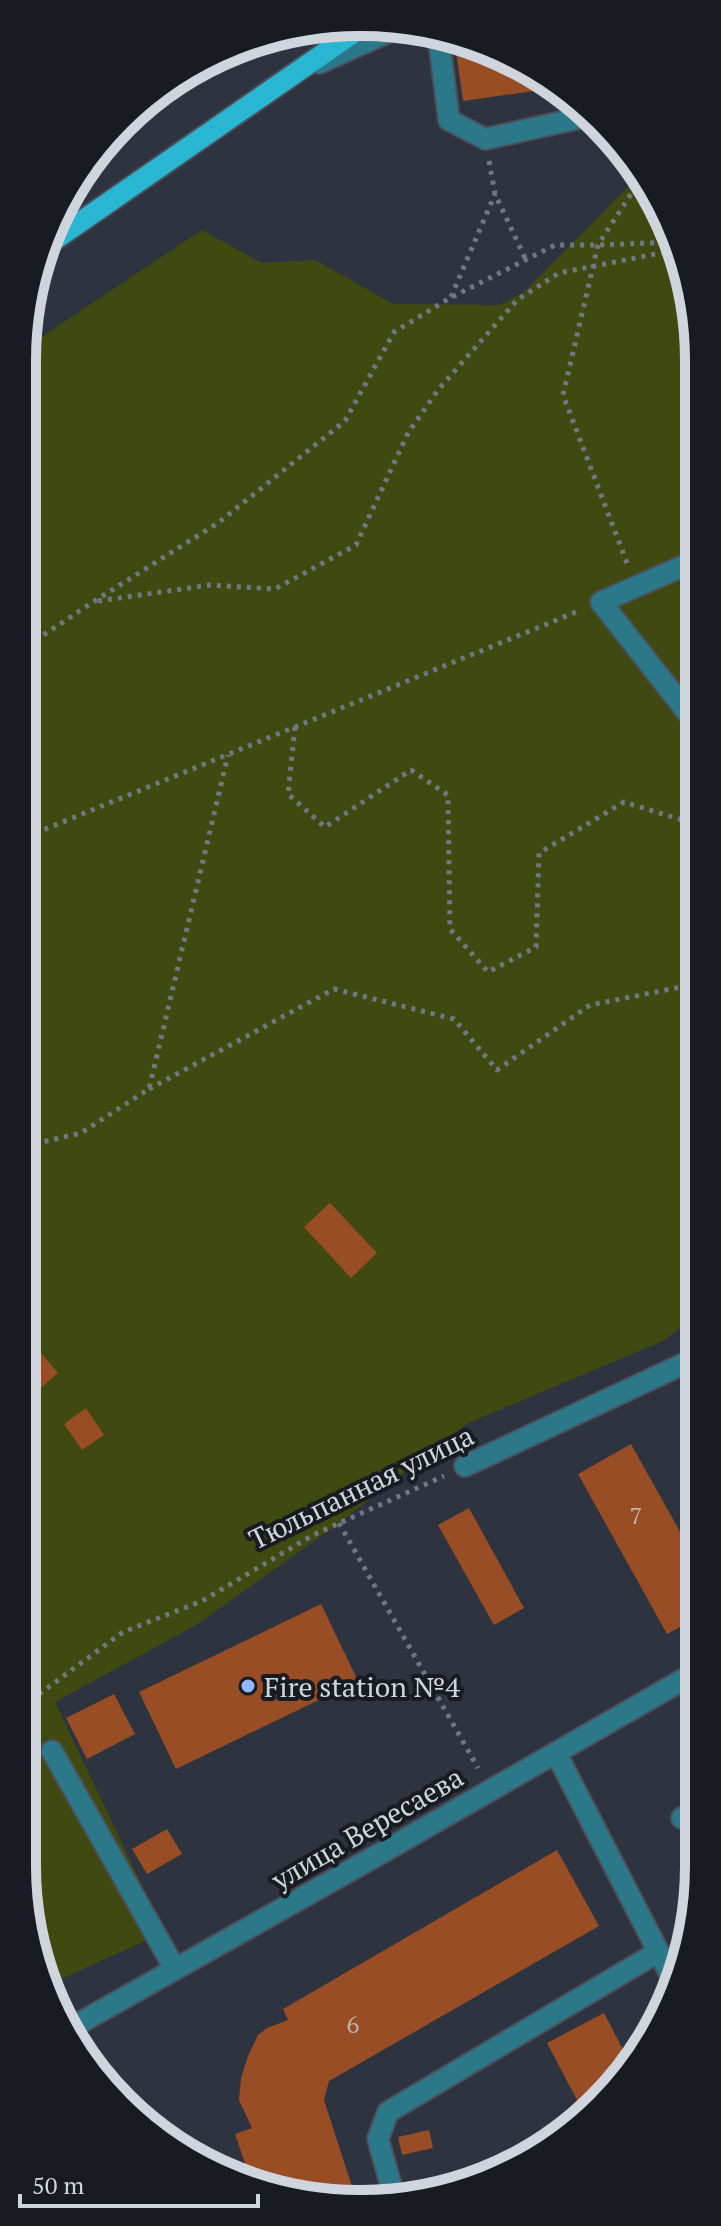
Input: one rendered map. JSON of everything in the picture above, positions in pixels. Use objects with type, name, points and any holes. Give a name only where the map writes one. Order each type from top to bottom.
[{"type":"main road","points":[[61,235],[348,37]]},
{"type":"street","points":[[290,77],[378,37]]},
{"type":"street","points":[[440,46],[449,120],[485,139],[576,119]]},
{"type":"street","points":[[685,565],[601,602],[685,709]]},
{"type":"street","name":"Тюльпанная улица","points":[[465,1466],[685,1363]]},
{"type":"street","name":"улица Вересаева","points":[[77,2024],[685,1679]]},
{"type":"street","points":[[52,1751],[175,1969]]},
{"type":"street","points":[[556,1753],[668,1970]]},
{"type":"street","points":[[392,2188],[378,2139],[388,2112],[658,1952]]},
{"type":"path","points":[[485,139],[495,194],[526,260]]},
{"type":"path","points":[[635,188],[598,245],[563,395],[636,586]]},
{"type":"path","points":[[450,298],[495,194]]},
{"type":"path","points":[[36,640],[218,523],[345,421],[394,332],[450,298],[555,245],[663,242]]},
{"type":"path","points":[[93,602],[210,585],[275,589],[356,545],[408,433],[438,390],[517,300],[559,273],[666,252]]},
{"type":"path","points":[[36,833],[601,602]]},
{"type":"path","points":[[295,727],[288,794],[325,827],[411,770],[448,795],[450,929],[488,972],[536,947],[539,853],[624,802],[685,821]]},
{"type":"path","points":[[149,1089],[228,755]]},
{"type":"path","points":[[36,1143],[81,1133],[149,1089],[334,989],[454,1019],[497,1070],[590,1005],[681,987],[685,980]]},
{"type":"path","name":"Тюльпанная улица","points":[[36,1696],[123,1632],[202,1601],[313,1535],[465,1466]]},
{"type":"path","points":[[339,1523],[491,1790]]},
{"type":"green space","points":[[632,183],[652,217],[668,256],[679,297],[685,360],[685,1324],[663,1341],[468,1423],[339,1523],[198,1624],[55,1702],[164,1932],[57,1981],[42,1929],[36,1866],[37,340],[202,230],[262,263],[315,260],[393,304],[500,305],[524,292]]},
{"type":"building","points":[[456,51],[504,69],[540,90],[463,101]]},
{"type":"building","points":[[330,1203],[377,1253],[351,1278],[304,1227]]},
{"type":"building","points":[[36,1347],[58,1373],[36,1392]]},
{"type":"building","points":[[86,1408],[104,1435],[82,1450],[64,1424]]},
{"type":"building","points":[[631,1444],[685,1541],[685,1624],[667,1634],[578,1474]]},
{"type":"building","points":[[469,1508],[524,1608],[494,1625],[438,1525]]},
{"type":"building","name":"Fire station №4","points":[[321,1604],[358,1681],[176,1769],[139,1692]]},
{"type":"building","points":[[114,1694],[135,1734],[87,1759],[66,1718]]},
{"type":"building","points":[[167,1829],[182,1854],[147,1874],[132,1849]]},
{"type":"building","points":[[557,1850],[599,1926],[329,2081],[324,2100],[353,2190],[297,2184],[247,2169],[235,2134],[252,2128],[239,2100],[241,2078],[258,2035],[288,2020],[283,2009]]},
{"type":"building","points":[[604,2013],[625,2053],[579,2104],[547,2043]]},
{"type":"building","points":[[429,2130],[433,2148],[402,2155],[398,2137]]},
{"type":"place","name":"Fire station №4","points":[[248,1686]]}]
